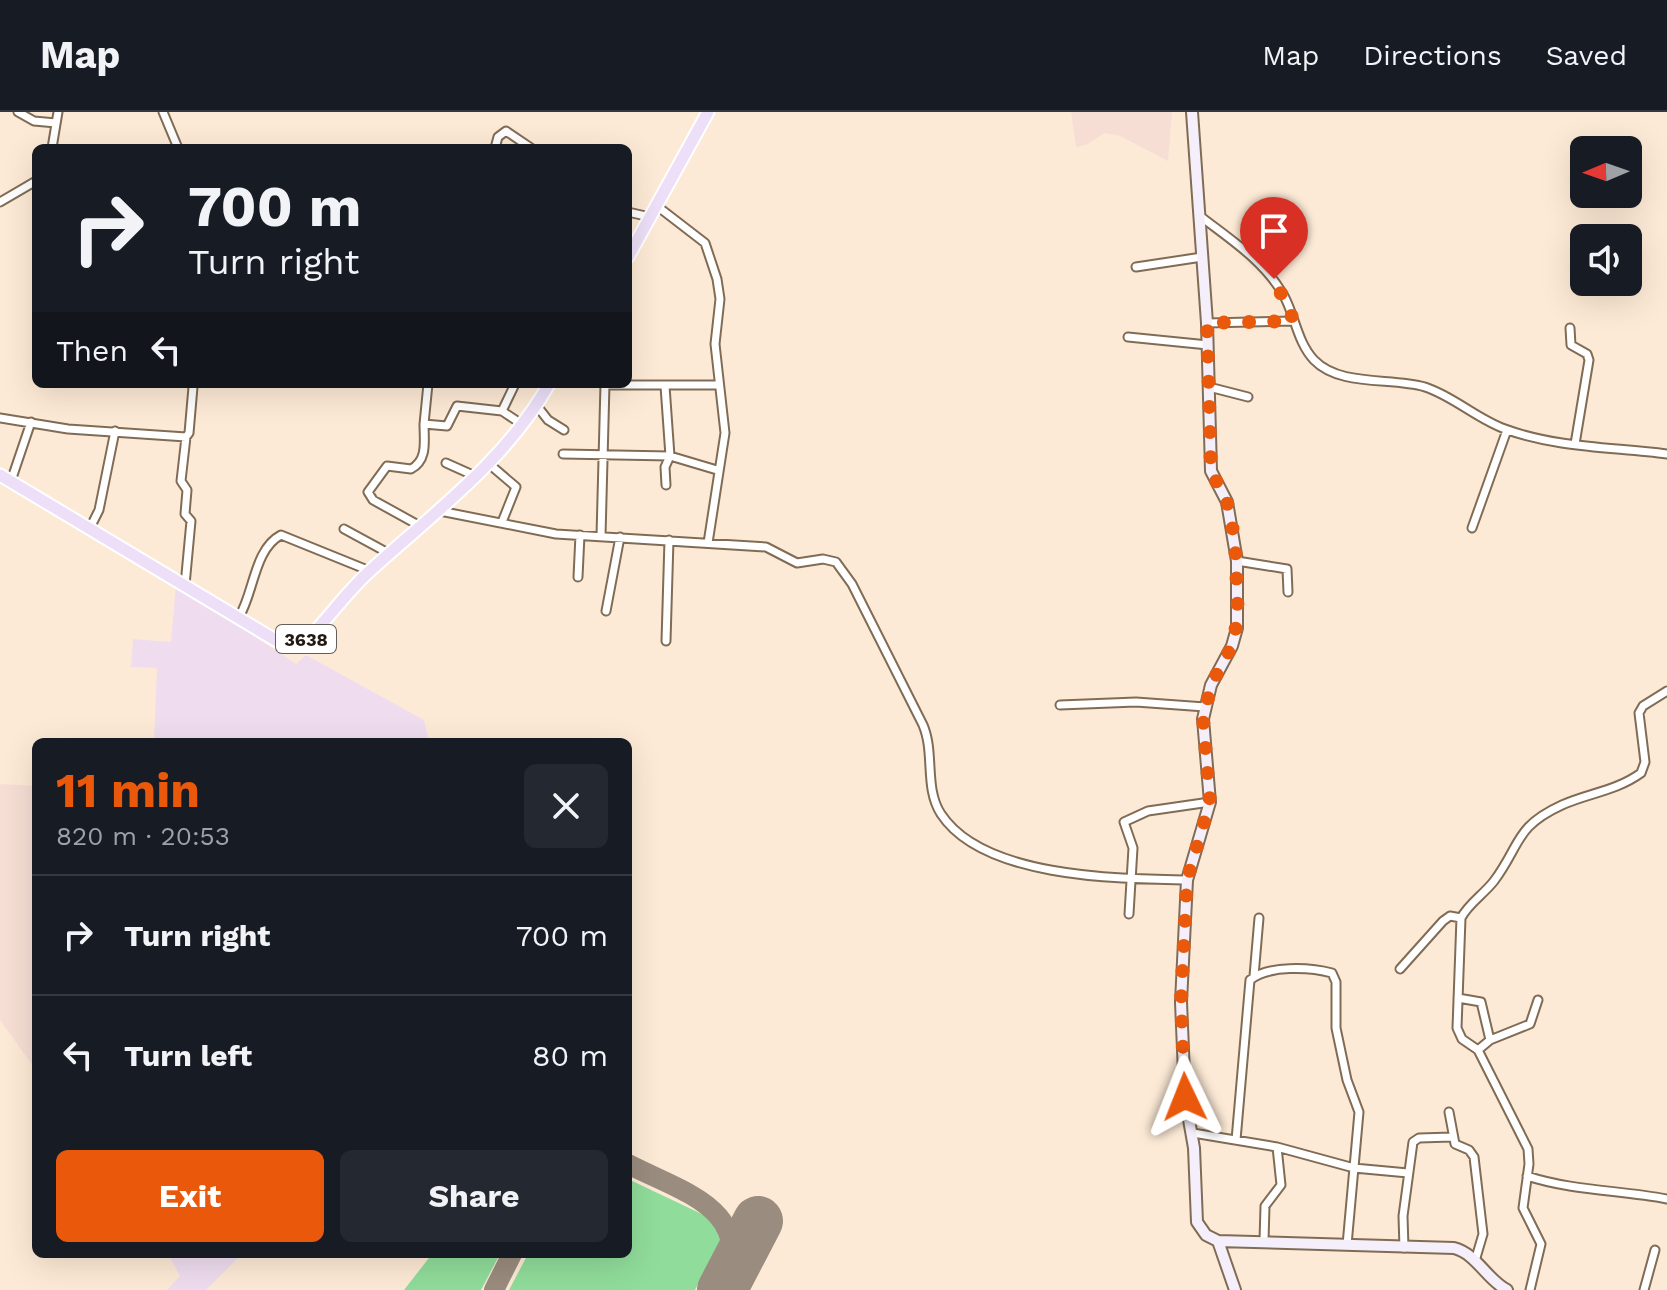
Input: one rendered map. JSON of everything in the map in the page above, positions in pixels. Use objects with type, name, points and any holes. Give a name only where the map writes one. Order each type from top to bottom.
[{"type":"main road","points":[[632,250],[708,112]]},
{"type":"main road","name":"3638","points":[[6,478],[277,641],[297,644],[317,630],[370,571],[440,511],[488,463],[537,406],[547,388]]},
{"type":"street","points":[[18,112],[34,121],[56,123]]},
{"type":"street","points":[[53,144],[58,112]]},
{"type":"street","points":[[163,112],[176,144]]},
{"type":"street","points":[[1192,112],[1207,323],[1212,475],[1227,502],[1237,561],[1237,628],[1205,707],[1203,734],[1210,802],[1187,880],[1181,1002],[1185,1097],[1193,1133],[1197,1222],[1206,1235],[1218,1241],[1454,1248],[1475,1261],[1491,1282],[1507,1290]]},
{"type":"street","points":[[496,144],[498,137],[506,131],[525,144]]},
{"type":"street","points":[[0,202],[32,183]]},
{"type":"street","points":[[657,206],[697,234],[714,260],[720,299],[715,344],[725,433],[708,543]]},
{"type":"street","points":[[632,213],[650,217]]},
{"type":"street","points":[[1200,216],[1253,257],[1274,279],[1309,354],[1326,368],[1348,376],[1426,388],[1507,430],[1575,444],[1667,454]]},
{"type":"street","points":[[1136,267],[1202,257]]},
{"type":"street","points":[[1207,323],[1294,321]]},
{"type":"street","points":[[1570,328],[1571,345],[1587,354],[1589,360],[1575,444]]},
{"type":"street","points":[[1128,337],[1208,345]]},
{"type":"street","points":[[632,385],[718,385]]},
{"type":"street","points":[[665,386],[670,456],[665,467],[666,485]]},
{"type":"street","points":[[1209,387],[1248,397]]},
{"type":"street","points":[[185,585],[191,521],[185,514],[187,490],[181,481],[193,388]]},
{"type":"street","points":[[420,526],[373,500],[368,492],[387,466],[411,469],[419,463],[425,447],[428,388]]},
{"type":"street","points":[[502,411],[513,388]]},
{"type":"street","points":[[601,536],[605,388]]},
{"type":"street","points":[[424,424],[449,425],[457,406],[502,411],[520,423]]},
{"type":"street","points":[[537,406],[548,420],[564,430]]},
{"type":"street","points":[[0,418],[186,437]]},
{"type":"street","points":[[6,478],[31,422]]},
{"type":"street","points":[[1472,528],[1507,430]]},
{"type":"street","points":[[90,528],[99,510],[115,431]]},
{"type":"street","points":[[563,454],[670,456],[717,470]]},
{"type":"street","points":[[446,463],[475,476]]},
{"type":"street","points":[[488,463],[516,487],[502,522]]},
{"type":"street","points":[[440,511],[580,535],[766,547],[797,563],[830,559],[841,566],[927,733],[935,800],[952,827],[1002,859],[1130,879],[1187,880]]},
{"type":"street","points":[[344,529],[390,554]]},
{"type":"street","points":[[239,617],[247,604],[265,551],[281,535],[370,571]]},
{"type":"street","points":[[578,577],[580,535]]},
{"type":"street","points":[[606,611],[620,537]]},
{"type":"street","points":[[666,641],[669,540]]},
{"type":"street","points":[[1237,561],[1287,569],[1288,592]]},
{"type":"street","points":[[1530,1290],[1541,1244],[1523,1208],[1529,1154],[1521,1131],[1490,1078],[1478,1050],[1459,1032],[1461,918],[1494,882],[1518,835],[1527,827],[1563,804],[1605,793],[1641,773],[1645,762],[1639,713],[1643,706],[1667,691]]},
{"type":"street","points":[[1060,705],[1136,702],[1205,707]]},
{"type":"street","points":[[1129,914],[1133,848],[1124,822],[1148,811],[1210,802]]},
{"type":"street","points":[[1400,969],[1443,921],[1450,916],[1461,918]]},
{"type":"street","points":[[1254,976],[1259,918]]},
{"type":"street","points":[[1236,1140],[1245,1069],[1249,981],[1254,976],[1304,969],[1334,975],[1336,1028],[1347,1080],[1359,1112],[1347,1245]]},
{"type":"street","points":[[1458,998],[1481,1002],[1490,1040]]},
{"type":"street","points":[[1478,1050],[1490,1040],[1530,1024],[1538,1000]]},
{"type":"street","points":[[1449,1112],[1455,1144],[1469,1150],[1474,1157],[1483,1234],[1475,1261]]},
{"type":"street","points":[[1193,1133],[1277,1147],[1354,1168],[1408,1173]]},
{"type":"street","points":[[1404,1248],[1403,1216],[1414,1140],[1452,1137]]},
{"type":"street","points":[[1264,1241],[1265,1206],[1281,1185],[1277,1147]]},
{"type":"street","points":[[1527,1176],[1569,1189],[1631,1192],[1667,1199]]},
{"type":"street","points":[[1218,1241],[1235,1290]]},
{"type":"street","points":[[1644,1290],[1655,1250]]},
{"type":"shaded area","points":[[1071,112],[1172,112],[1168,161],[1120,136],[1105,133],[1086,145],[1076,147]]},
{"type":"shaded area","points":[[176,584],[296,664],[306,655],[424,720],[428,738],[154,738],[157,668],[131,667],[133,639],[171,642]]},
{"type":"shaded area","points":[[0,784],[32,786],[32,1064],[0,1020]]},
{"type":"shaded area","points":[[170,1258],[238,1258],[206,1290],[167,1290],[180,1276]]},
{"type":"green space","points":[[632,1181],[706,1216],[715,1224],[720,1241],[695,1290],[509,1290],[526,1258],[632,1258]]},
{"type":"green space","points":[[429,1258],[498,1258],[481,1290],[404,1290]]},
{"type":"taxiway","points":[[632,1166],[692,1196],[723,1222],[730,1240],[730,1263],[722,1290]]},
{"type":"taxiway","points":[[494,1290],[510,1258]]},
{"type":"runway","points":[[722,1290],[758,1221]]},
{"type":"route","points":[[1185,1097],[1181,1002],[1187,880],[1209,814],[1210,802],[1203,719],[1211,685],[1232,646],[1238,617],[1235,540],[1227,502],[1211,471],[1207,323],[1294,321],[1274,279]]}]
